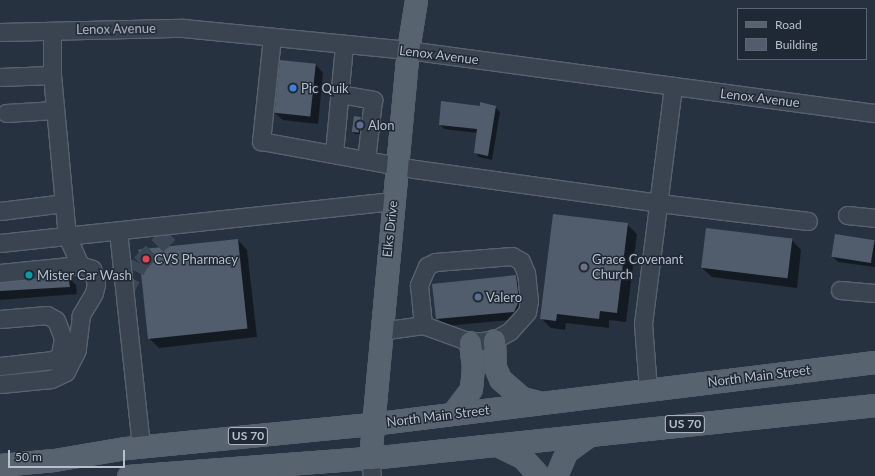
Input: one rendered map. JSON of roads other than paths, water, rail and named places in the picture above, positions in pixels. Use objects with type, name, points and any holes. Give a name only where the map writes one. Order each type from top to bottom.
[{"type":"main road","name":"Elks Drive","points":[[371,467],[371,424],[408,50],[416,0]]},
{"type":"main road","points":[[494,340],[495,367],[500,380],[522,398],[542,403]]},
{"type":"main road","points":[[452,414],[471,389],[473,367],[470,342]]},
{"type":"main road","name":"North Main Street","points":[[0,465],[54,460],[133,448],[371,424],[875,362]]},
{"type":"main road","name":"US 70","points":[[128,476],[371,467],[496,445],[875,405]]},
{"type":"main road","points":[[556,476],[566,452],[589,435]]},
{"type":"main road","points":[[496,445],[522,457],[539,476]]},
{"type":"street","name":"Lenox Avenue","points":[[0,32],[183,28],[344,45],[408,50],[875,113]]},
{"type":"street","points":[[52,31],[52,75],[67,236],[80,265]]},
{"type":"street","points":[[272,37],[261,141],[334,153],[397,166],[659,203],[808,221]]},
{"type":"street","points":[[334,153],[344,45]]},
{"type":"street","points":[[0,77],[52,75]]},
{"type":"street","points":[[648,390],[643,324],[659,203],[672,86]]},
{"type":"street","points":[[340,94],[373,100],[366,160]]},
{"type":"street","points":[[6,114],[55,110]]},
{"type":"street","points":[[0,243],[393,201]]},
{"type":"street","points":[[0,210],[64,203]]},
{"type":"street","points":[[847,215],[875,215]]},
{"type":"street","points":[[118,231],[133,448]]},
{"type":"street","points":[[380,331],[423,325],[470,342],[494,340],[510,331],[527,312],[529,301],[526,273],[521,261],[512,256],[435,262],[427,266],[419,285],[423,325]]},
{"type":"street","points":[[0,273],[80,265],[92,269],[95,275],[94,292],[81,315],[77,350],[66,372],[51,378],[0,384]]},
{"type":"street","points":[[840,290],[875,293]]},
{"type":"street","points":[[0,319],[47,315],[56,320],[63,338],[60,355],[53,360],[0,366]]},
{"type":"tunnel","points":[[124,293],[140,263],[179,224]]},
{"type":"place","name":"Pic Quik","points":[[293,88]]},
{"type":"place","name":"Alon","points":[[360,125]]},
{"type":"place","name":"CVS Pharmacy","points":[[146,259]]},
{"type":"place","name":"Grace Covenant Church","points":[[584,267]]},
{"type":"place","name":"Mister Car Wash","points":[[29,275]]},
{"type":"place","name":"Valero","points":[[478,297]]}]
